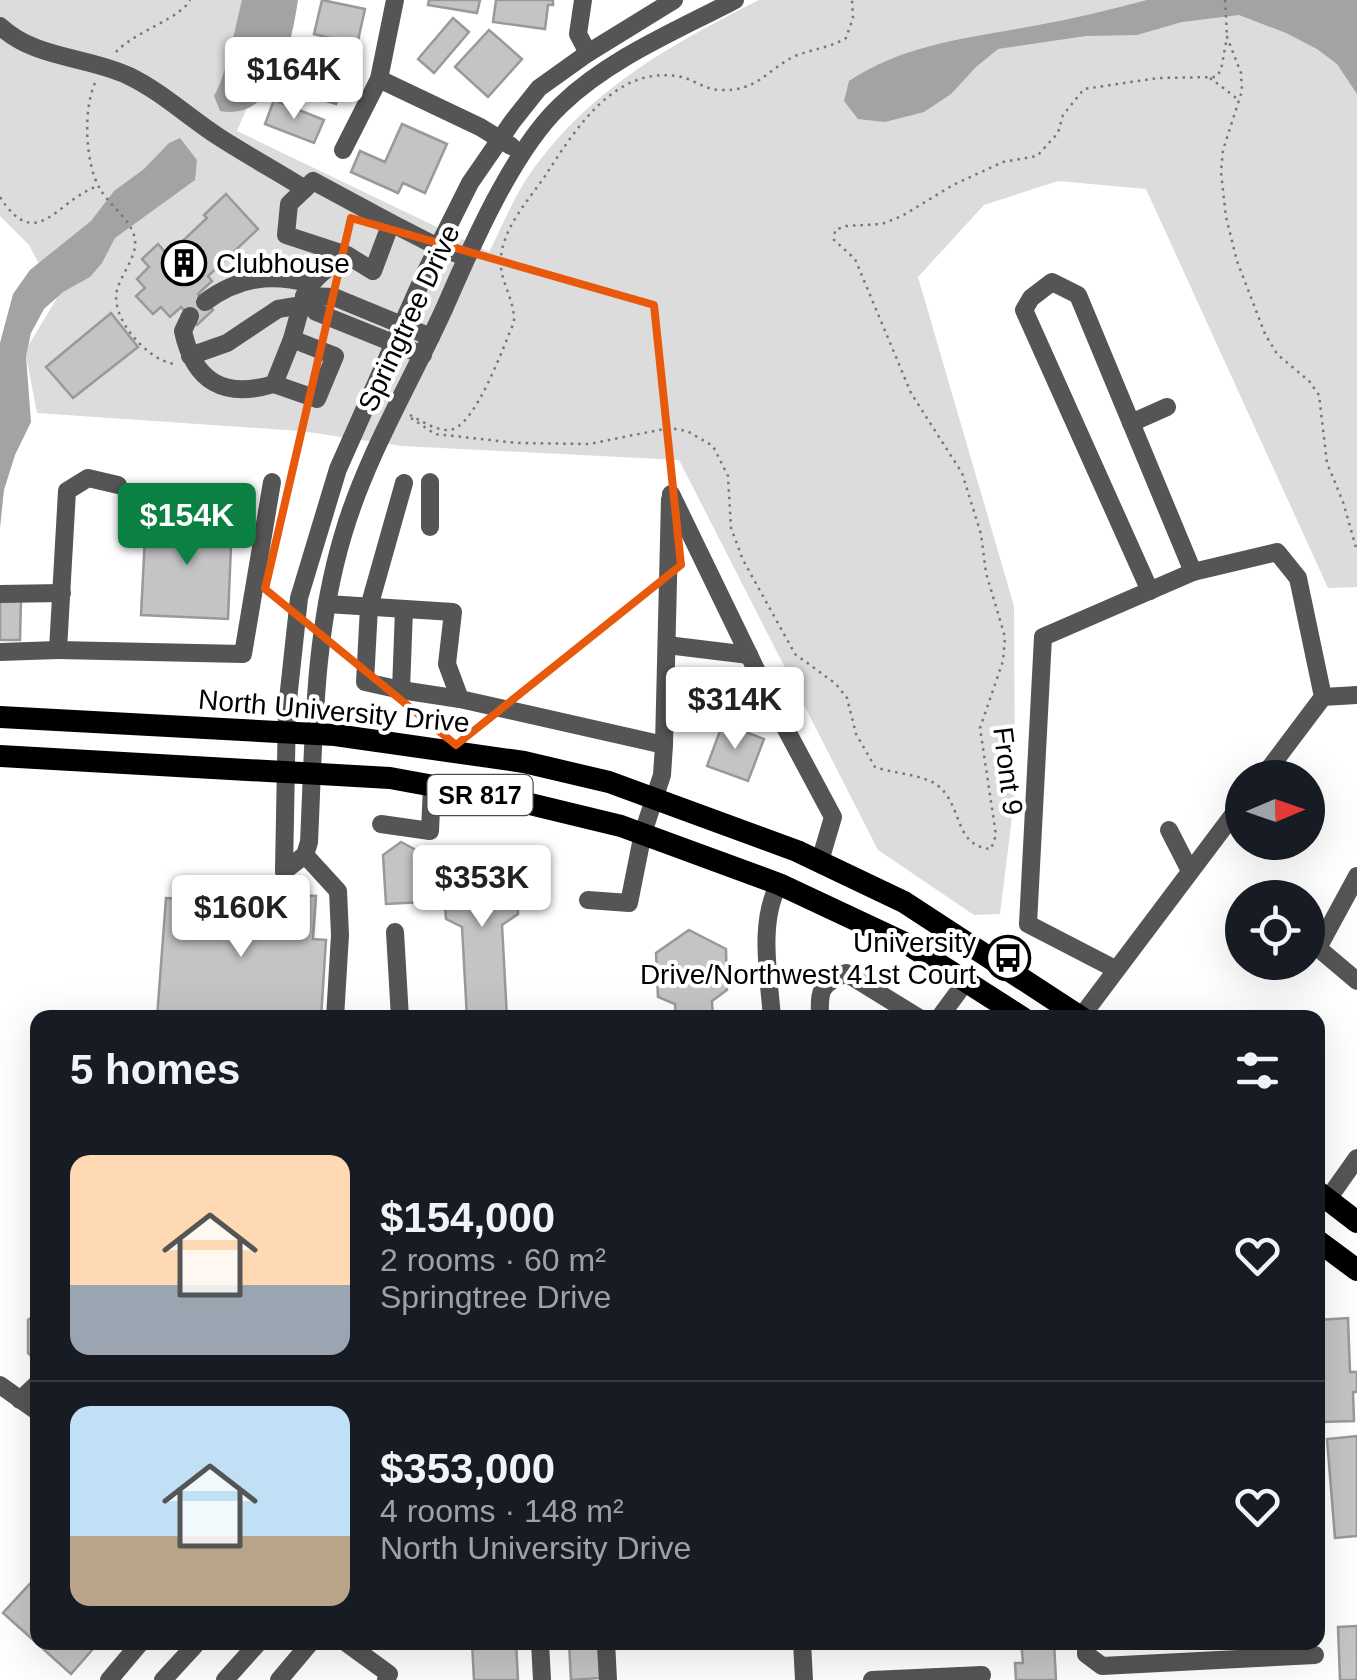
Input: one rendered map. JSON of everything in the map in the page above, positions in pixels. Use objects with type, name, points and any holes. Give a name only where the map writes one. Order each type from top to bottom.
[{"type":"main road","name":"North University Drive","points":[[0,717],[313,734],[442,748],[609,782],[820,862],[904,902],[1066,1010]]},
{"type":"main road","name":"SR 817","points":[[0,756],[390,778],[526,803],[643,834],[779,884],[909,944],[1012,1010]]},
{"type":"main road","points":[[1325,1198],[1357,1222]]},
{"type":"main road","points":[[1325,1246],[1357,1270]]},
{"type":"street","points":[[343,150],[379,79],[396,0]]},
{"type":"street","points":[[583,0],[578,34],[588,53]]},
{"type":"street","name":"Springtree Drive","points":[[674,0],[649,5],[540,88],[470,183],[338,469],[315,536],[293,636],[284,871],[305,855],[309,842],[313,734],[327,604],[343,534],[366,474],[466,257],[524,154],[558,107],[602,71],[735,0]]},
{"type":"street","points":[[649,5],[673,32]]},
{"type":"street","points":[[0,26],[36,48],[129,76],[217,136],[305,188]]},
{"type":"street","points":[[379,79],[524,154]]},
{"type":"street","points":[[391,222],[373,271],[347,255],[286,234],[289,204],[313,181],[391,222],[438,247],[466,257]]},
{"type":"street","points":[[274,384],[315,276],[347,255]]},
{"type":"street","points":[[205,302],[240,282],[274,277],[306,295],[334,297],[432,337]]},
{"type":"street","points":[[1150,591],[1024,310],[1031,298],[1052,282],[1078,295],[1193,572]]},
{"type":"street","points":[[192,359],[227,343],[306,295]]},
{"type":"street","points":[[306,295],[316,312],[423,355]]},
{"type":"street","points":[[190,316],[182,331],[192,359],[214,385],[240,390],[274,384],[316,398],[335,356],[292,339]]},
{"type":"street","points":[[1131,424],[1167,407]]},
{"type":"street","points":[[58,650],[67,491],[88,478],[118,484]]},
{"type":"street","points":[[0,652],[243,654],[272,482]]},
{"type":"street","points":[[430,482],[430,527]]},
{"type":"street","points":[[404,483],[369,606],[366,682],[664,745]]},
{"type":"street","points":[[588,900],[629,904],[643,834],[662,775],[668,699],[671,494],[772,703],[833,817],[820,862]]},
{"type":"street","points":[[1116,969],[1028,924],[1043,638],[1193,572],[1277,552],[1298,578],[1324,697]]},
{"type":"street","points":[[0,594],[62,593]]},
{"type":"street","points":[[327,604],[453,612],[447,664],[460,699]]},
{"type":"street","points":[[401,690],[404,609]]},
{"type":"street","points":[[666,644],[749,656]]},
{"type":"street","points":[[1276,760],[1324,697],[1357,695]]},
{"type":"street","points":[[668,699],[772,703]]},
{"type":"street","points":[[381,824],[430,832],[432,786]]},
{"type":"street","points":[[1079,1010],[1116,969],[1225,825]]},
{"type":"street","points":[[1169,830],[1190,871]]},
{"type":"street","points":[[305,855],[338,892],[335,1010]]},
{"type":"street","points":[[1357,876],[1318,948],[1357,981]]},
{"type":"street","points":[[772,1010],[767,935],[772,897],[779,884]]},
{"type":"street","points":[[396,932],[400,1010]]},
{"type":"street","points":[[820,1010],[820,993],[828,982],[846,973],[907,1010]]},
{"type":"street","points":[[945,1010],[967,980]]},
{"type":"street","points":[[1325,1194],[1357,1158]]},
{"type":"street","points":[[0,1384],[30,1407]]},
{"type":"street","points":[[20,1400],[30,1390]]},
{"type":"street","points":[[109,1680],[134,1650]]},
{"type":"street","points":[[163,1680],[191,1650]]},
{"type":"street","points":[[225,1680],[252,1650]]},
{"type":"street","points":[[279,1680],[304,1650]]},
{"type":"street","points":[[355,1650],[388,1677]]},
{"type":"street","points":[[540,1650],[542,1680]]},
{"type":"street","points":[[606,1650],[608,1680]]},
{"type":"street","points":[[802,1650],[804,1680]]},
{"type":"street","points":[[1088,1651],[1102,1666],[1238,1651],[1315,1655]]},
{"type":"street","points":[[872,1680],[982,1674]]},
{"type":"path","points":[[398,409],[448,430],[460,428],[473,413],[514,322],[515,306],[503,278],[501,258],[508,232],[582,122],[606,98],[632,81],[659,76],[679,76],[717,90],[756,83],[796,56],[846,38],[853,18],[852,0]]},
{"type":"path","points":[[1208,76],[1216,76],[1221,70],[1227,37],[1225,0]]},
{"type":"path","points":[[1227,37],[1242,73],[1240,101],[1223,150],[1226,217],[1237,260],[1265,334],[1277,354],[1309,381],[1319,395],[1327,463],[1357,551]]},
{"type":"path","points":[[1208,76],[1240,101]]},
{"type":"path","name":"Front 9","points":[[398,409],[434,434],[460,438],[517,444],[589,444],[670,428],[686,431],[713,446],[728,476],[735,543],[795,654],[836,684],[847,698],[856,734],[875,767],[931,781],[952,802],[969,842],[991,849],[996,835],[979,742],[982,714],[1003,661],[1005,636],[986,572],[981,534],[962,473],[898,367],[855,258],[834,240],[835,230],[882,224],[1003,162],[1037,156],[1058,133],[1063,116],[1084,89],[1158,78],[1208,76]]},
{"type":"path","points":[[0,198],[17,220],[32,224],[56,216],[66,203],[98,186]]},
{"type":"path","points":[[106,198],[134,234],[134,251],[116,294],[120,313],[147,354],[184,366],[192,359]]},
{"type":"highlighted area","points":[[351,218],[654,305],[681,565],[456,745],[265,589]]},
{"type":"shaded area","points":[[0,0],[293,0],[237,131],[489,252],[530,174],[584,112],[667,50],[759,0],[1357,0],[1357,587],[1328,588],[1146,189],[1058,181],[984,205],[918,277],[1014,606],[1015,793],[1000,914],[974,915],[878,850],[679,460],[402,446],[301,431],[37,413],[25,351],[57,298],[29,245],[0,216]]},
{"type":"shaded area","points":[[242,0],[298,0],[285,56],[268,92],[239,111],[220,111],[214,96],[227,63]]},
{"type":"shaded area","points":[[1147,0],[1357,0],[1357,94],[1337,64],[1317,49],[1239,15],[1182,22],[1137,35],[1086,36],[998,49],[951,94],[924,112],[885,122],[858,119],[844,101],[849,81],[892,58],[962,39]]},
{"type":"shaded area","points":[[180,138],[197,160],[195,180],[115,238],[90,277],[63,292],[44,309],[31,333],[26,356],[31,422],[4,490],[0,528],[0,343],[13,294],[30,270],[91,221],[114,191]]},
{"type":"building","points":[[322,0],[365,9],[357,45],[314,34]]},
{"type":"building","points":[[429,0],[480,0],[477,13],[428,5]]},
{"type":"building","points":[[496,0],[553,0],[553,5],[548,5],[545,29],[493,22]]},
{"type":"building","points":[[453,18],[469,32],[434,73],[418,59]]},
{"type":"building","points":[[489,30],[522,59],[488,97],[455,67]]},
{"type":"building","points":[[305,52],[348,66],[336,104],[293,91]]},
{"type":"building","points":[[274,100],[324,120],[314,143],[265,124]]},
{"type":"building","points":[[402,124],[447,144],[425,193],[403,183],[398,193],[351,172],[360,151],[385,162]]},
{"type":"building","name":"Clubhouse","points":[[226,194],[258,229],[208,276],[212,281],[198,294],[213,310],[197,325],[181,307],[170,317],[161,307],[153,314],[136,296],[145,288],[137,279],[149,267],[142,259],[158,244],[168,255]]},
{"type":"building","points":[[111,313],[138,347],[73,398],[46,367]]},
{"type":"building","points":[[146,517],[232,521],[228,619],[141,615]]},
{"type":"building","points":[[0,599],[21,599],[20,640],[0,640]]},
{"type":"building","points":[[723,723],[764,739],[748,781],[707,766]]},
{"type":"building","points":[[401,842],[420,852],[423,902],[386,904],[383,855]]},
{"type":"building","points":[[479,854],[517,873],[518,914],[502,925],[507,1010],[467,1010],[462,927],[446,919],[443,876]]},
{"type":"building","points":[[290,895],[316,896],[313,939],[326,940],[322,1010],[158,1010],[166,898],[290,903]]},
{"type":"building","points":[[689,930],[726,949],[727,990],[712,1001],[713,1010],[675,1010],[675,1004],[658,997],[656,953]]},
{"type":"building","points":[[1348,1318],[1350,1372],[1357,1372],[1354,1421],[1325,1422],[1325,1320]]},
{"type":"building","points":[[30,1319],[30,1355],[28,1353]]},
{"type":"building","points":[[1357,1436],[1357,1536],[1335,1538],[1327,1439]]},
{"type":"building","points":[[30,1584],[30,1637],[3,1613]]},
{"type":"building","points":[[1357,1626],[1357,1680],[1340,1680],[1338,1627]]},
{"type":"building","points":[[44,1650],[92,1650],[71,1674]]},
{"type":"building","points":[[472,1650],[516,1650],[518,1680],[474,1680]]},
{"type":"building","points":[[569,1650],[598,1650],[600,1678],[571,1680]]},
{"type":"building","points":[[1022,1650],[1054,1650],[1056,1680],[1016,1680],[1015,1663],[1023,1663]]},
{"type":"place","name":"Clubhouse","points":[[184,263]]},
{"type":"place","name":"University Drive/Northwest 41st Court","points":[[1008,958]]}]
